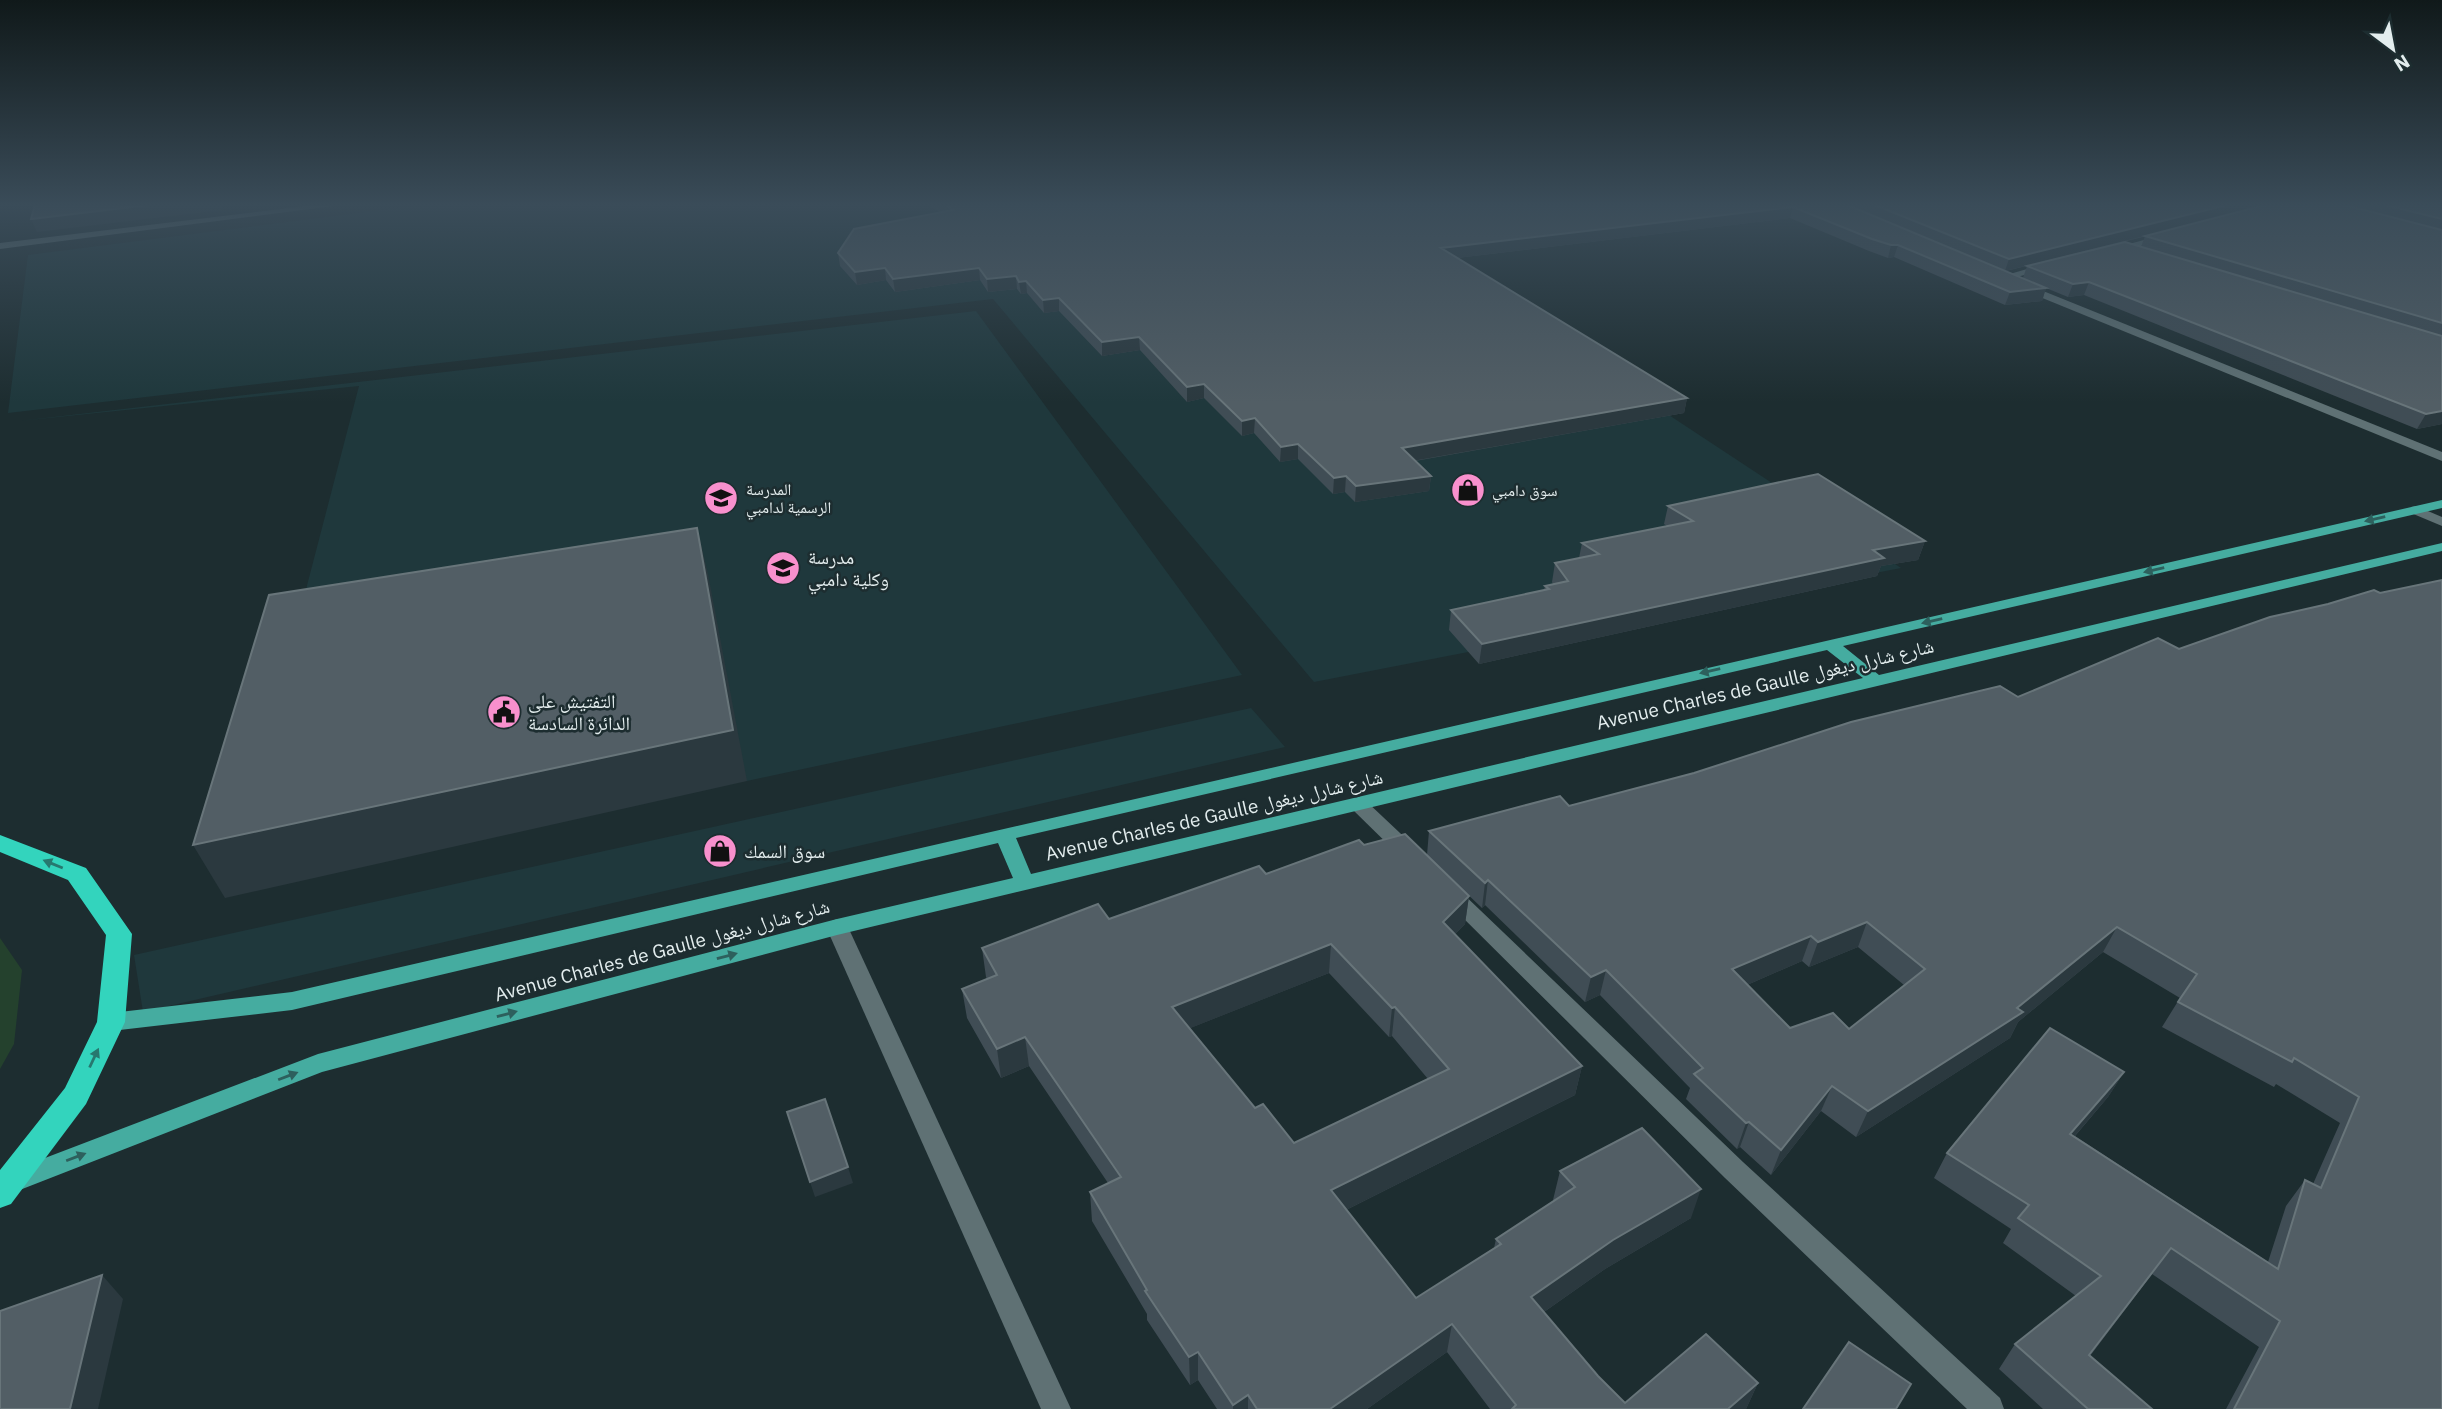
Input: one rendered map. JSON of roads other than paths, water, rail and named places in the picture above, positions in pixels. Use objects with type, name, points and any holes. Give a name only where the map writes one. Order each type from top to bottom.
[{"type":"highway","points":[[0,843],[77,874],[119,934],[111,1022],[76,1096],[6,1188]]},
{"type":"main road","name":"Avenue Charles de Gaulle شارع شارل ديغول","points":[[111,1022],[292,1001],[1004,834],[2442,504]]},
{"type":"main road","name":"Avenue Charles de Gaulle شارع شارل ديغول","points":[[6,1188],[318,1064],[837,927],[2442,547]]},
{"type":"main road","points":[[1830,644],[1877,681]]},
{"type":"main road","points":[[1004,834],[1025,883]]},
{"type":"street","points":[[2001,278],[2035,270]]},
{"type":"street","points":[[1989,272],[2442,457]]},
{"type":"street","points":[[2416,510],[2442,522]]},
{"type":"street","points":[[1359,805],[1734,1170],[1989,1409]]},
{"type":"street","points":[[837,927],[1056,1409]]},
{"type":"place","name":"سوق دامبي","points":[[1468,490]]},
{"type":"place","name":"المدرسة الرسمية لدامبي","points":[[721,498]]},
{"type":"place","name":"مدرسة وكلية دامبي","points":[[783,568]]},
{"type":"place","name":"التفتيش على الدائرة السادسة","points":[[504,712]]},
{"type":"place","name":"سوق السمك","points":[[720,851]]}]
